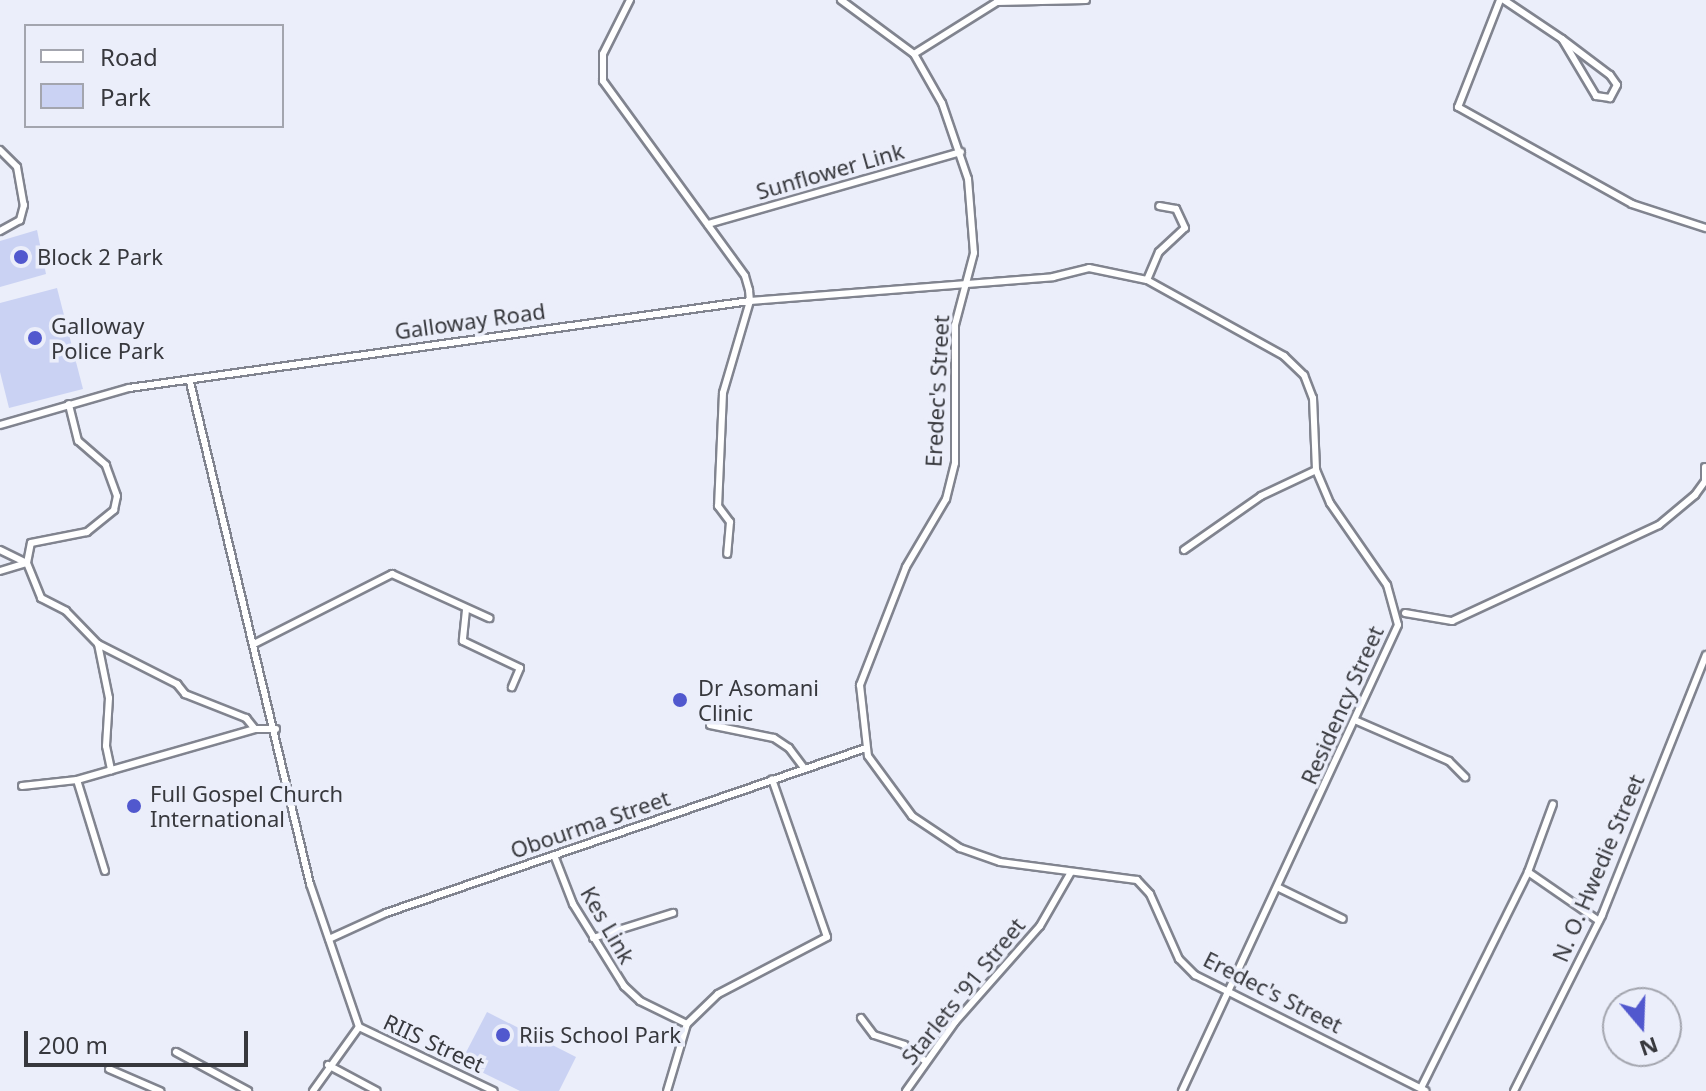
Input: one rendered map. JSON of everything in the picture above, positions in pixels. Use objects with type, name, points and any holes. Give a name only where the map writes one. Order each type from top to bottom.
[{"type":"street","points":[[630,0],[603,54],[603,81],[745,276],[750,301],[723,393],[718,506],[730,522],[727,554]]},
{"type":"street","points":[[841,0],[914,54],[997,1],[1086,0]]},
{"type":"street","points":[[1562,39],[1596,96],[1610,98],[1617,85],[1613,77],[1562,39],[1502,0],[1458,107],[1632,204],[1706,228]]},
{"type":"street","name":"Eredec's Street","points":[[914,54],[961,152],[974,253],[954,336],[955,463],[946,499],[906,567],[860,685],[866,748],[912,816],[960,848],[1000,862],[1143,884],[1179,959],[1209,984],[1228,990],[1424,1090]]},
{"type":"street","points":[[0,150],[17,167],[24,205],[15,226],[0,231]]},
{"type":"street","name":"Sunflower Link","points":[[708,224],[961,152]]},
{"type":"street","points":[[1147,280],[1159,252],[1185,228],[1176,209],[1159,206]]},
{"type":"street","name":"Residency Street","points":[[951,284],[1053,277],[1089,268],[1147,280],[1284,356],[1304,375],[1313,398],[1316,470],[1330,503],[1387,585],[1398,625],[1357,721],[1182,1091]]},
{"type":"street","name":"Galloway Road","points":[[0,425],[129,388],[190,382],[750,301],[951,284]]},
{"type":"street","points":[[190,382],[276,729],[310,884],[359,1027],[328,1065],[313,1091]]},
{"type":"street","points":[[69,404],[78,441],[106,465],[117,496],[114,510],[87,532],[31,543],[27,563],[41,598],[66,611],[98,644],[177,684],[185,694],[246,718],[255,729]]},
{"type":"street","points":[[1405,613],[1452,621],[1659,525],[1695,495],[1705,481],[1705,467]]},
{"type":"street","points":[[1184,550],[1261,496],[1316,470]]},
{"type":"street","points":[[0,550],[27,563]]},
{"type":"street","points":[[0,571],[27,563]]},
{"type":"street","points":[[254,644],[392,574],[489,618]]},
{"type":"street","points":[[466,610],[463,641],[520,668],[512,687]]},
{"type":"street","points":[[98,644],[109,698],[106,746],[111,770]]},
{"type":"street","name":"N. O. Hwedie Street","points":[[1514,1091],[1599,921],[1706,655]]},
{"type":"street","points":[[1357,721],[1449,761],[1465,777]]},
{"type":"street","points":[[710,725],[774,738],[789,748],[804,768]]},
{"type":"street","points":[[22,786],[77,780],[255,729],[276,729]]},
{"type":"street","name":"Obourma Street","points":[[329,939],[386,913],[866,748]]},
{"type":"street","points":[[667,1091],[687,1024],[718,994],[827,937],[772,779]]},
{"type":"street","points":[[77,780],[105,871]]},
{"type":"street","points":[[1424,1090],[1528,872],[1553,804]]},
{"type":"street","name":"Kes Link","points":[[554,855],[593,938],[624,986],[640,1001],[687,1024]]},
{"type":"street","name":"Starlets '91 Street","points":[[906,1091],[925,1061],[1010,966],[1071,872]]},
{"type":"street","points":[[1528,872],[1599,921]]},
{"type":"street","points":[[1277,887],[1299,902],[1343,919]]},
{"type":"street","points":[[593,938],[673,913]]},
{"type":"street","points":[[861,1018],[874,1035],[904,1045],[925,1061]]},
{"type":"street","name":"RIIS Street","points":[[359,1027],[494,1091]]},
{"type":"street","points":[[176,1052],[248,1091]]},
{"type":"street","points":[[328,1065],[377,1091]]},
{"type":"street","points":[[109,1069],[160,1091]]},
{"type":"green space","name":"Block 2 Park","points":[[37,230],[46,274],[0,287],[0,241]]},
{"type":"green space","name":"Galloway Police Park","points":[[57,288],[83,389],[9,408],[0,372],[0,303]]},
{"type":"green space","name":"Riis School Park","points":[[487,1012],[576,1057],[559,1091],[520,1091],[461,1062]]},
{"type":"place","name":"Block 2 Park","points":[[21,257]]},
{"type":"place","name":"Galloway Police Park","points":[[35,338]]},
{"type":"place","name":"Dr Asomani Clinic","points":[[680,700]]},
{"type":"place","name":"Full Gospel Church International","points":[[134,806]]},
{"type":"place","name":"Riis School Park","points":[[503,1035]]}]
